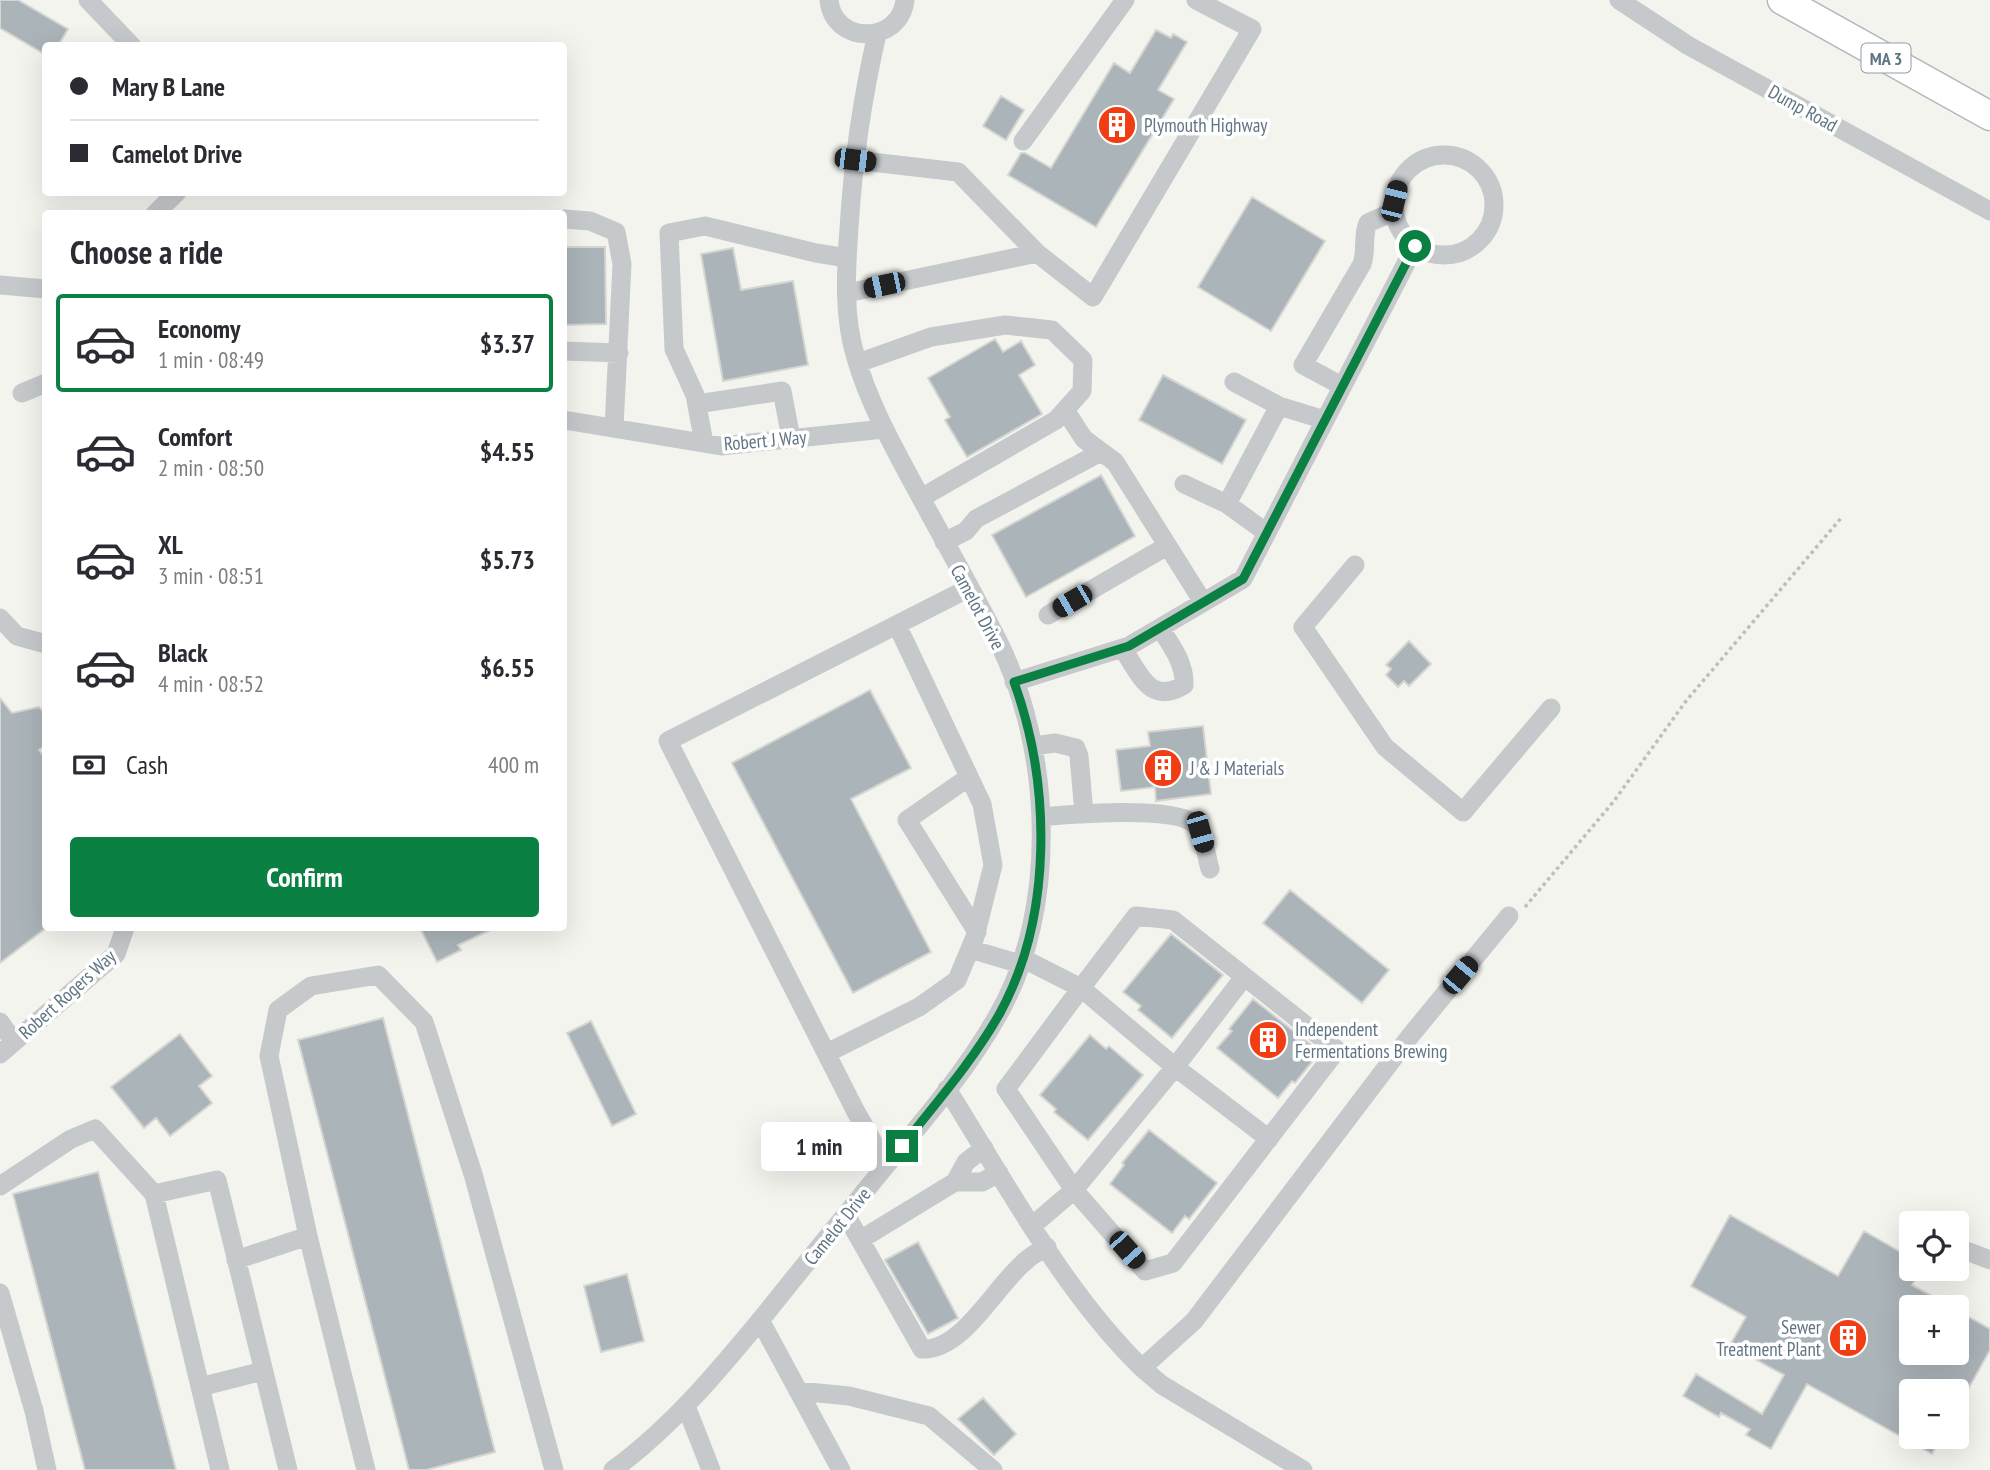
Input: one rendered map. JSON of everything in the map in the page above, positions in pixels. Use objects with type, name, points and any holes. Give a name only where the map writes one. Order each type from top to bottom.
[{"type":"highway","name":"MA 3","points":[[1782,0],[1990,116]]},
{"type":"street","points":[[89,0],[128,42]]},
{"type":"street","points":[[829,0],[833,16],[842,26],[865,35],[877,34],[889,28],[899,19],[905,0]]},
{"type":"street","points":[[1023,141],[1125,0]]},
{"type":"street","points":[[855,160],[958,172],[1037,253],[1093,297],[1252,29],[1196,0]]},
{"type":"street","name":"Dump Road","points":[[1619,0],[1689,46],[1990,211]]},
{"type":"street","name":"Camelot Drive","points":[[613,1470],[645,1445],[686,1406],[760,1320],[947,1089],[1000,1013],[1021,961],[1036,891],[1041,817],[1034,747],[1014,682],[1000,646],[884,429],[858,363],[849,320],[848,258],[855,160],[861,106],[877,34]]},
{"type":"street","points":[[1438,155],[1455,155],[1471,162],[1484,173],[1492,187],[1495,203],[1493,219],[1486,233],[1475,245],[1461,253],[1445,256],[1429,253],[1415,246],[1402,234],[1395,211],[1398,184],[1407,170],[1421,160],[1438,155]]},
{"type":"street","points":[[159,210],[173,196]]},
{"type":"street","points":[[1342,386],[1303,365],[1363,264],[1364,231],[1368,223],[1395,211]]},
{"type":"street","points":[[567,219],[590,221],[615,232],[622,264],[614,428]]},
{"type":"street","points":[[704,443],[697,404],[674,349],[669,233],[705,226],[816,253],[848,258]]},
{"type":"street","points":[[1014,682],[1122,648],[1243,579],[1415,246]]},
{"type":"street","points":[[847,293],[1037,253]]},
{"type":"street","points":[[0,285],[42,289]]},
{"type":"street","points":[[858,363],[931,337],[1005,325],[1052,330],[1083,360],[1082,391],[1056,420],[921,498]]},
{"type":"street","points":[[567,351],[619,353]]},
{"type":"street","points":[[1234,382],[1279,405],[1325,420]]},
{"type":"street","points":[[22,393],[42,385]]},
{"type":"street","points":[[697,404],[782,391],[791,438]]},
{"type":"street","points":[[1227,503],[1279,405]]},
{"type":"street","points":[[1065,410],[1084,439],[1115,462],[1203,603]]},
{"type":"street","name":"Robert J Way","points":[[567,420],[721,446],[884,429]]},
{"type":"street","points":[[944,542],[966,531],[976,519],[1101,452]]},
{"type":"street","points":[[1184,484],[1227,503],[1267,533]]},
{"type":"street","points":[[1048,615],[1167,546]]},
{"type":"street","points":[[1355,565],[1303,627],[1385,747],[1463,812],[1551,708]]},
{"type":"street","points":[[887,1165],[668,741],[969,588]]},
{"type":"street","points":[[0,618],[18,636],[42,642]]},
{"type":"street","points":[[827,1053],[919,1007],[957,980],[973,940],[993,866],[982,804],[897,625]]},
{"type":"street","points":[[1122,648],[1153,690],[1161,693],[1172,692],[1184,684],[1185,676],[1181,662],[1160,628]]},
{"type":"street","points":[[1034,747],[1055,743],[1076,748],[1084,814]]},
{"type":"street","points":[[969,777],[907,820],[973,940],[1081,988],[1175,1067],[1269,1139]]},
{"type":"street","points":[[1041,817],[1084,814],[1177,815],[1192,823],[1200,832],[1210,869]]},
{"type":"street","points":[[1143,1368],[1194,1321],[1411,1035],[1516,913]]},
{"type":"street","points":[[1136,916],[1173,920],[1338,1050],[1173,1263],[1145,1270],[1073,1189],[1006,1089],[1081,988],[1136,916]]},
{"type":"street","name":"Robert Rogers Way","points":[[7,1048],[116,954],[124,931]]},
{"type":"street","points":[[366,1470],[308,1236],[269,1056],[278,1010],[311,986],[378,975],[424,1022],[473,1174],[554,1470]]},
{"type":"street","points":[[1032,1226],[1073,1189],[1175,1067],[1244,977]]},
{"type":"street","points":[[0,1022],[7,1048]]},
{"type":"street","points":[[947,1089],[1032,1226],[1111,1338],[1162,1385],[1303,1470]]},
{"type":"street","points":[[0,1186],[72,1139],[95,1129],[154,1194],[220,1470]]},
{"type":"street","points":[[860,1240],[955,1182],[966,1162],[984,1148]]},
{"type":"street","points":[[955,1182],[982,1182],[999,1173]]},
{"type":"street","points":[[154,1194],[217,1180],[288,1470]]},
{"type":"street","points":[[846,1214],[919,1349],[937,1349],[955,1338],[1027,1259],[1047,1247]]},
{"type":"street","points":[[236,1260],[308,1236]]},
{"type":"street","points":[[1969,1252],[1990,1260]]},
{"type":"street","points":[[0,1293],[34,1411],[47,1470]]},
{"type":"street","points":[[760,1320],[841,1470]]},
{"type":"street","points":[[200,1387],[262,1371]]},
{"type":"street","points":[[798,1391],[849,1396],[929,1416],[993,1470]]},
{"type":"street","points":[[686,1406],[711,1470]]},
{"type":"path","points":[[1516,913],[1614,801],[1686,701],[1842,517]]},
{"type":"building","points":[[0,0],[18,0],[68,29],[60,42],[42,42],[42,53],[0,28]]},
{"type":"building","name":"Plymouth Highway","points":[[1156,30],[1171,38],[1173,34],[1187,42],[1158,90],[1174,99],[1096,227],[1008,175],[1021,153],[1051,168],[1114,63],[1130,73]]},
{"type":"building","points":[[1001,96],[1024,110],[1006,140],[983,126]]},
{"type":"building","points":[[1252,197],[1325,241],[1271,331],[1198,287]]},
{"type":"building","points":[[567,247],[605,247],[606,324],[567,325]]},
{"type":"building","points":[[733,248],[741,290],[793,281],[808,365],[723,381],[701,254]]},
{"type":"building","points":[[995,339],[1003,352],[1021,341],[1035,365],[1019,375],[1042,414],[967,457],[945,420],[950,417],[928,378]]},
{"type":"building","points":[[1163,375],[1246,420],[1222,464],[1139,420]]},
{"type":"building","points":[[1101,475],[1135,536],[1026,597],[992,535]]},
{"type":"building","points":[[1409,641],[1431,664],[1409,686],[1404,681],[1398,687],[1386,675],[1391,669],[1386,665]]},
{"type":"building","points":[[870,690],[911,768],[851,799],[931,952],[853,993],[732,763]]},
{"type":"building","points":[[0,698],[12,713],[39,707],[42,710],[42,748],[39,750],[42,754],[42,931],[0,963]]},
{"type":"building","name":"J & J Materials","points":[[1203,726],[1211,794],[1156,801],[1155,787],[1121,791],[1116,750],[1150,746],[1148,732]]},
{"type":"building","points":[[1290,890],[1389,970],[1362,1003],[1263,923]]},
{"type":"building","points":[[422,931],[488,931],[458,945],[461,950],[437,962]]},
{"type":"building","points":[[1171,934],[1223,975],[1172,1038],[1138,1010],[1141,1006],[1123,992]]},
{"type":"building","name":"Independent Fermentations Brewing","points":[[1253,999],[1320,1052],[1295,1083],[1292,1081],[1278,1098],[1217,1048]]},
{"type":"building","points":[[383,1018],[495,1452],[426,1470],[409,1470],[298,1040]]},
{"type":"building","points":[[591,1021],[636,1114],[612,1126],[567,1033]]},
{"type":"building","points":[[180,1034],[212,1076],[199,1086],[212,1103],[170,1136],[156,1118],[144,1128],[111,1087]]},
{"type":"building","points":[[1090,1035],[1106,1049],[1109,1046],[1143,1075],[1088,1140],[1054,1112],[1056,1109],[1040,1095]]},
{"type":"building","points":[[1149,1130],[1217,1183],[1189,1219],[1185,1216],[1172,1233],[1110,1184],[1124,1165],[1122,1163]]},
{"type":"building","points":[[98,1172],[176,1470],[85,1470],[13,1194]]},
{"type":"building","name":"Sewer Treatment Plant","points":[[1730,1215],[1838,1276],[1864,1231],[1899,1251],[1899,1281],[1914,1281],[1912,1285],[1930,1295],[1899,1295],[1899,1365],[1969,1365],[1969,1317],[1990,1329],[1990,1350],[1969,1387],[1969,1379],[1899,1379],[1899,1436],[1807,1384],[1771,1449],[1746,1435],[1750,1429],[1721,1413],[1719,1417],[1683,1396],[1696,1374],[1762,1414],[1784,1375],[1730,1345],[1746,1317],[1691,1286]]},
{"type":"building","points":[[918,1242],[958,1318],[928,1334],[885,1260]]},
{"type":"building","points":[[627,1274],[644,1341],[601,1352],[584,1286]]},
{"type":"building","points":[[983,1398],[1016,1434],[994,1455],[958,1419]]},
{"type":"place","name":"Plymouth Highway","points":[[1117,125]]},
{"type":"place","name":"J & J Materials","points":[[1163,768]]},
{"type":"place","name":"Independent Fermentations Brewing","points":[[1268,1040]]},
{"type":"place","name":"Sewer Treatment Plant","points":[[1848,1338]]},
{"type":"route","points":[[902,1146],[970,1060],[1000,1013],[1028,938],[1036,891],[1041,805],[1035,752],[1014,682],[1129,646],[1243,579],[1415,246]]}]
